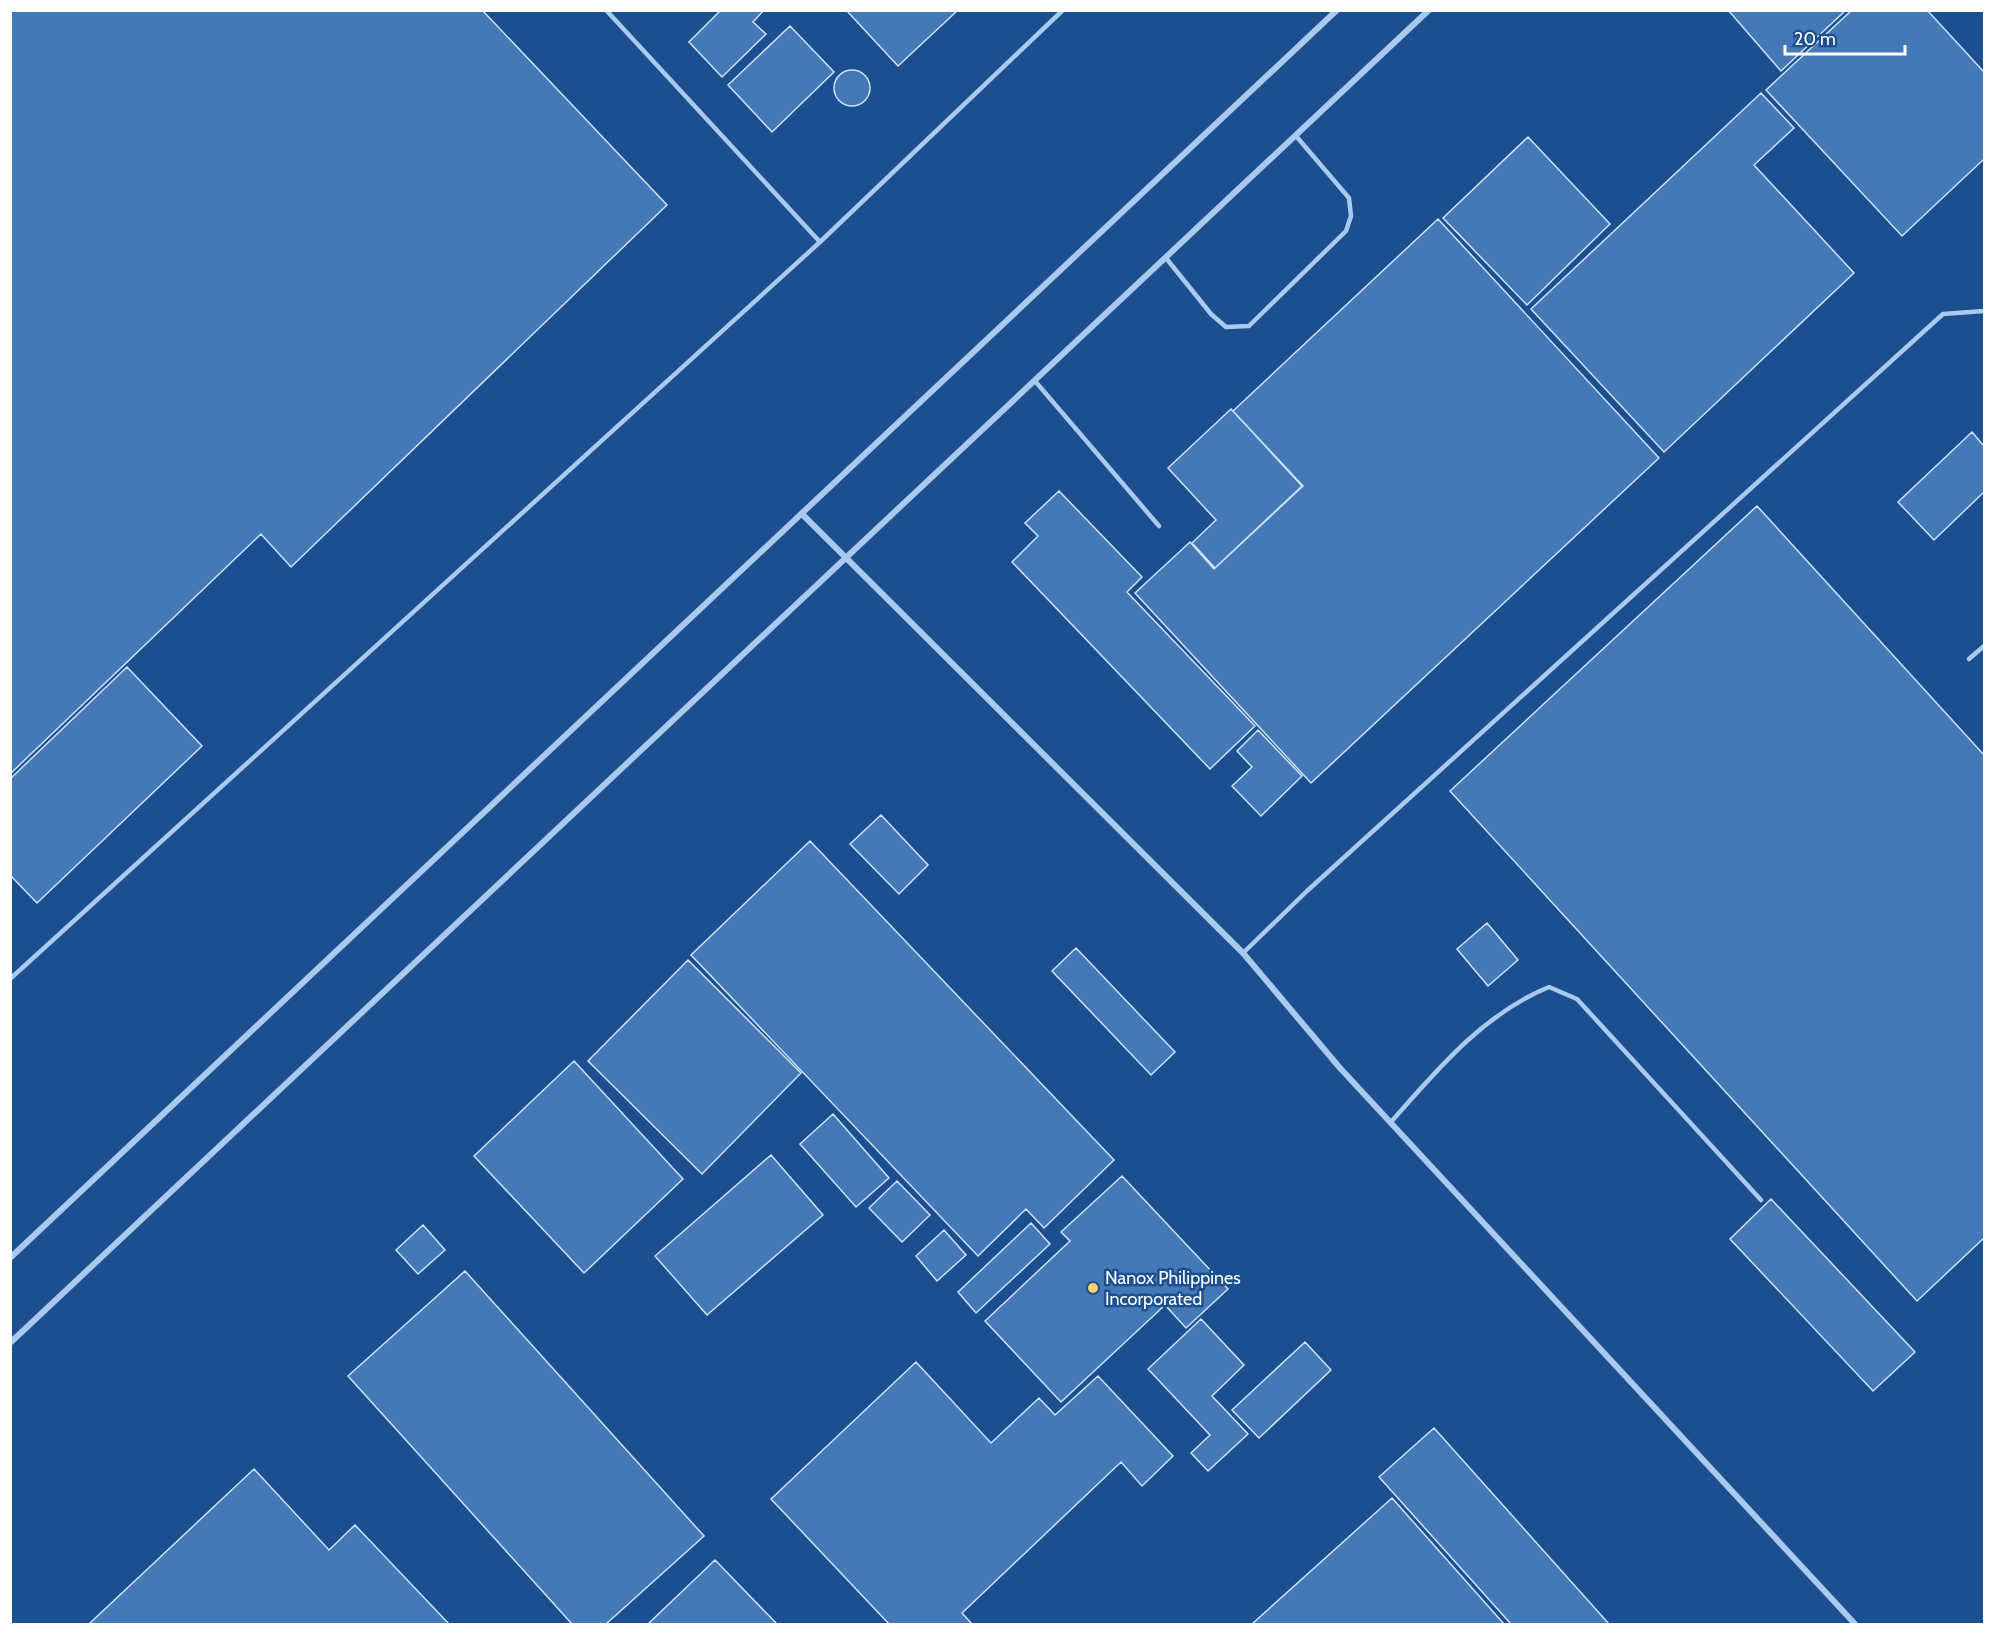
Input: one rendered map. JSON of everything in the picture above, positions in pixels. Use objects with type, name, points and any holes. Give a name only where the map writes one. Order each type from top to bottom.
[{"type":"street","points":[[10,1258],[1337,10]]},
{"type":"street","points":[[10,1343],[1429,10]]},
{"type":"street","points":[[802,514],[1243,953],[1340,1068],[1855,1624]]},
{"type":"lane","points":[[606,10],[820,242]]},
{"type":"lane","points":[[10,980],[820,242],[1064,10]]},
{"type":"lane","points":[[1166,258],[1211,314],[1226,327],[1249,326],[1346,231],[1352,216],[1349,198],[1296,136]]},
{"type":"lane","points":[[1243,953],[1307,891],[1943,314],[1984,311]]},
{"type":"lane","points":[[1035,381],[1159,526]]},
{"type":"lane","points":[[1969,659],[1984,646]]},
{"type":"lane","points":[[1391,1122],[1454,1051],[1524,997],[1549,987],[1576,999],[1761,1200]]},
{"type":"building","points":[[10,10],[482,10],[667,205],[291,567],[261,534],[10,774]]},
{"type":"building","points":[[721,10],[764,10],[753,22],[766,34],[722,77],[689,42]]},
{"type":"building","points":[[846,10],[958,10],[898,66]]},
{"type":"building","points":[[1728,10],[1846,10],[1781,71]]},
{"type":"building","points":[[1852,10],[1927,10],[1984,72],[1984,159],[1902,236],[1766,90]]},
{"type":"building","points":[[790,26],[834,72],[772,132],[728,85]]},
{"type":"building","points":[[852,70],[865,75],[870,88],[865,101],[852,106],[839,101],[834,88],[839,75]]},
{"type":"building","points":[[1761,93],[1794,128],[1754,165],[1854,273],[1664,452],[1531,309]]},
{"type":"building","points":[[1528,137],[1610,224],[1527,305],[1443,218]]},
{"type":"building","points":[[1438,219],[1659,458],[1311,783],[1135,593],[1190,542],[1214,569],[1303,486],[1233,411]]},
{"type":"building","points":[[1231,409],[1302,486],[1215,568],[1192,543],[1216,520],[1168,468]]},
{"type":"building","points":[[1972,432],[1984,446],[1984,492],[1934,540],[1898,502]]},
{"type":"building","points":[[1059,491],[1142,577],[1127,592],[1255,726],[1210,769],[1012,562],[1038,536],[1025,523]]},
{"type":"building","points":[[1757,506],[1984,755],[1984,1238],[1917,1301],[1450,791]]},
{"type":"building","points":[[127,667],[202,746],[37,903],[10,875],[10,779]]},
{"type":"building","points":[[1258,730],[1302,776],[1261,816],[1232,786],[1252,767],[1237,751]]},
{"type":"building","points":[[881,815],[928,865],[899,894],[850,844]]},
{"type":"building","points":[[810,841],[1114,1160],[1044,1228],[1026,1209],[978,1256],[691,955]]},
{"type":"building","points":[[1487,923],[1518,960],[1488,986],[1457,949]]},
{"type":"building","points":[[1076,948],[1175,1052],[1151,1075],[1052,971]]},
{"type":"building","points":[[688,960],[801,1073],[702,1174],[588,1061]]},
{"type":"building","points":[[574,1061],[683,1179],[584,1273],[474,1156]]},
{"type":"building","points":[[833,1114],[889,1178],[856,1207],[800,1144]]},
{"type":"building","points":[[771,1155],[823,1215],[707,1315],[655,1256]]},
{"type":"building","points":[[1122,1176],[1228,1289],[1186,1328],[1165,1305],[1061,1402],[985,1321],[1070,1241],[1061,1232]]},
{"type":"building","points":[[897,1181],[930,1215],[902,1242],[869,1208]]},
{"type":"building","points":[[1771,1199],[1915,1352],[1873,1391],[1730,1239]]},
{"type":"building","points":[[1031,1223],[1050,1244],[976,1313],[958,1292]]},
{"type":"building","points":[[423,1225],[445,1250],[418,1274],[396,1250]]},
{"type":"building","points":[[944,1230],[966,1255],[937,1281],[916,1256]]},
{"type":"building","points":[[465,1271],[704,1536],[606,1624],[572,1624],[348,1376]]},
{"type":"building","points":[[1201,1319],[1244,1365],[1212,1396],[1248,1434],[1208,1471],[1191,1453],[1210,1435],[1148,1369]]},
{"type":"building","points":[[1305,1342],[1331,1370],[1259,1438],[1232,1410]]},
{"type":"building","points":[[916,1362],[991,1443],[1039,1398],[1055,1415],[1098,1376],[1173,1456],[1142,1486],[1121,1462],[962,1613],[972,1624],[889,1624],[771,1499]]},
{"type":"building","points":[[1434,1428],[1609,1624],[1511,1624],[1379,1477]]},
{"type":"building","points":[[254,1469],[329,1550],[355,1525],[449,1624],[89,1624]]},
{"type":"building","points":[[1392,1498],[1504,1624],[1252,1624]]},
{"type":"building","points":[[715,1560],[777,1624],[648,1624]]},
{"type":"place","name":"Nanox Philippines Incorporated","points":[[1093,1288]]}]
